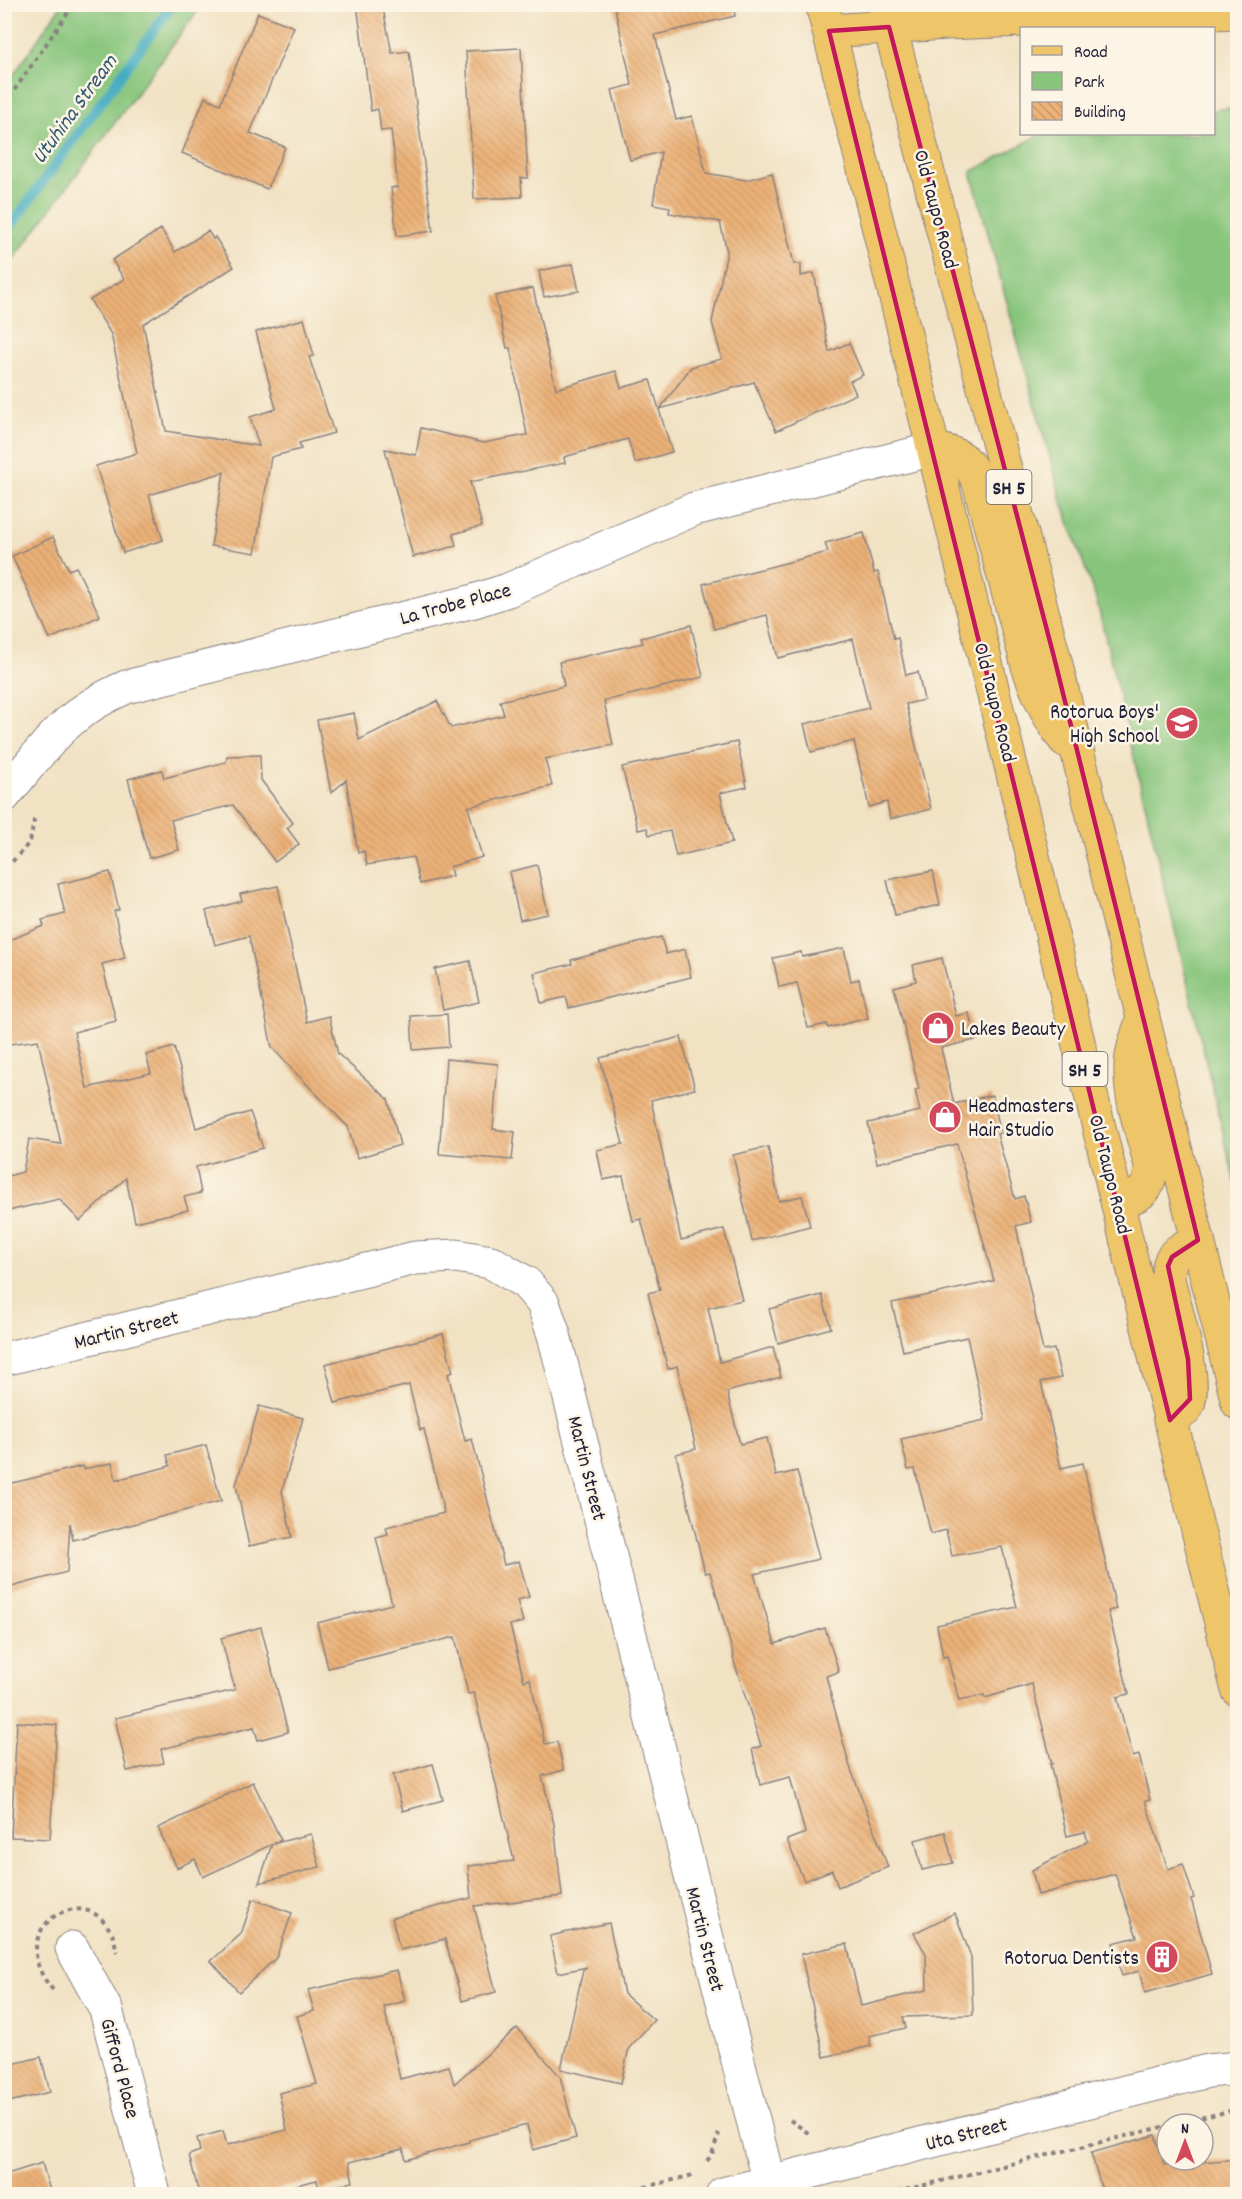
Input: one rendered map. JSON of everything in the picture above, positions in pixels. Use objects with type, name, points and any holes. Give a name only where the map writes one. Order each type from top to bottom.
[{"type":"main road","points":[[826,18],[1238,12]]},
{"type":"main road","name":"Old Taupo Road","points":[[887,16],[1080,762],[1238,1404]]},
{"type":"main road","name":"Old Taupo Road","points":[[826,18],[1238,1690]]},
{"type":"main road","name":"Old Taupo Road","points":[[934,449],[962,457],[980,483],[1031,676],[1051,722],[1080,762]]},
{"type":"main road","points":[[1118,1202],[1138,1196],[1146,1189],[1150,1177],[1151,1164],[1132,1090],[1130,1070],[1133,1049],[1143,1019]]},
{"type":"main road","points":[[1170,1420],[1185,1409],[1190,1399],[1191,1383],[1188,1359],[1168,1279],[1168,1266],[1172,1257],[1181,1248],[1198,1240]]},
{"type":"street","name":"La Trobe Place","points":[[4,796],[71,720],[99,700],[126,687],[474,601],[526,583],[694,509],[934,449]]},
{"type":"street","name":"Martin Street","points":[[4,1359],[415,1258],[456,1256],[491,1262],[526,1283],[543,1302],[554,1335],[769,2183]]},
{"type":"street","name":"Gifford Place","points":[[72,1948],[106,2010],[154,2194]]},
{"type":"street","name":"Uta Street","points":[[723,2194],[1223,2069],[1238,2057]]},
{"type":"path","points":[[4,105],[74,4]]},
{"type":"path","points":[[1215,2114],[1238,2109]]},
{"type":"path","points":[[790,2120],[814,2136]]},
{"type":"path","points":[[888,2194],[1155,2129]]},
{"type":"path","points":[[704,2165],[712,2154],[719,2131]]},
{"type":"path","points":[[618,2194],[697,2173]]},
{"type":"highlighted area","points":[[889,27],[1054,657],[1198,1240],[1172,1257],[1168,1266],[1188,1359],[1190,1399],[1170,1420],[829,31]]},
{"type":"green space","points":[[62,4],[202,5],[5,271],[5,87]]},
{"type":"green space","name":"Rotorua Boys' High School","points":[[1238,107],[1237,1191],[1097,602],[1062,502],[971,172],[1036,137],[1047,135],[1215,135],[1215,110]]},
{"type":"building","points":[[357,4],[382,4],[392,53],[409,51],[433,231],[397,236],[391,188],[398,187],[391,130],[381,131],[378,109],[371,111]]},
{"type":"building","points":[[614,4],[733,4],[735,16],[655,35],[676,120],[692,116],[706,173],[746,180],[772,173],[794,264],[801,264],[801,276],[814,273],[829,352],[849,343],[863,375],[850,381],[856,394],[776,431],[754,382],[660,409],[691,367],[722,359],[712,322],[727,252],[720,222],[669,213],[670,207],[653,204],[661,152],[630,160],[612,90],[632,85]]},
{"type":"building","points":[[258,13],[294,27],[250,133],[285,147],[267,189],[182,153],[205,97],[220,104]]},
{"type":"building","points":[[521,48],[528,178],[521,178],[522,197],[474,199],[466,51]]},
{"type":"building","points":[[161,229],[175,252],[208,231],[213,239],[215,237],[234,267],[143,324],[166,431],[259,446],[250,417],[276,409],[256,332],[304,319],[314,356],[309,357],[334,433],[299,443],[301,449],[271,457],[255,553],[211,546],[224,472],[149,495],[163,540],[123,553],[96,466],[137,453],[111,334],[90,300],[124,279],[112,260]]},
{"type":"building","points":[[573,264],[579,291],[544,297],[539,271]]},
{"type":"building","points":[[533,288],[556,389],[616,371],[621,388],[650,380],[672,452],[635,463],[628,439],[564,457],[565,463],[470,482],[482,526],[453,534],[456,546],[413,557],[385,449],[416,455],[421,428],[483,443],[527,435],[510,348],[507,348],[495,296]]},
{"type":"building","points":[[864,533],[874,573],[878,572],[894,639],[898,638],[906,675],[918,672],[924,700],[906,704],[931,809],[890,819],[887,802],[869,807],[854,741],[811,752],[804,724],[869,708],[853,639],[778,658],[767,615],[714,629],[703,584],[828,552],[825,543]]},
{"type":"building","points":[[53,537],[69,570],[76,567],[100,616],[50,639],[12,556]]},
{"type":"building","points":[[691,625],[703,677],[604,701],[613,745],[545,759],[552,786],[468,807],[482,857],[450,867],[452,876],[420,884],[413,857],[367,865],[364,851],[358,853],[346,780],[331,793],[317,720],[354,713],[359,740],[437,701],[451,728],[504,715],[500,701],[564,686],[559,662],[643,643],[641,638]]},
{"type":"building","points":[[737,742],[747,787],[720,793],[732,843],[676,856],[670,831],[649,835],[647,828],[638,830],[622,767]]},
{"type":"building","points":[[260,755],[261,780],[293,823],[287,828],[299,844],[275,862],[233,805],[171,820],[179,850],[149,858],[128,779],[162,770],[164,778],[226,762],[227,756]]},
{"type":"building","points":[[537,865],[548,914],[520,920],[509,872]]},
{"type":"building","points":[[933,871],[940,905],[895,915],[887,880]]},
{"type":"building","points":[[110,872],[119,910],[114,911],[125,958],[102,964],[116,1021],[74,1032],[87,1088],[151,1073],[146,1055],[174,1047],[196,1128],[250,1112],[263,1148],[196,1167],[201,1193],[184,1197],[188,1210],[135,1222],[126,1178],[80,1221],[59,1199],[4,1212],[4,1177],[23,1172],[29,1139],[61,1144],[38,1040],[4,1045],[4,942],[44,926],[42,920],[65,914],[58,884]]},
{"type":"building","points":[[278,886],[307,1022],[329,1016],[338,1054],[388,1099],[400,1145],[357,1158],[348,1127],[272,1048],[249,936],[215,945],[206,911],[242,901],[240,894]]},
{"type":"building","points":[[661,937],[666,954],[685,949],[691,977],[569,1008],[566,997],[541,1003],[534,973],[572,964],[571,960]]},
{"type":"building","points":[[844,948],[851,981],[859,979],[868,1018],[828,1028],[827,1024],[808,1028],[797,983],[779,987],[773,958],[801,952],[802,957]]},
{"type":"building","points":[[942,958],[956,1016],[969,1013],[975,1040],[941,1048],[954,1104],[992,1095],[1001,1133],[997,1134],[1015,1199],[1024,1196],[1031,1222],[1016,1226],[1043,1351],[1054,1349],[1061,1378],[1041,1382],[1061,1468],[1083,1463],[1116,1609],[1108,1611],[1129,1694],[1117,1697],[1133,1757],[1139,1755],[1150,1800],[1145,1801],[1168,1869],[1183,1864],[1194,1898],[1191,1899],[1212,1974],[1145,1993],[1139,1971],[1122,1976],[1113,1943],[1137,1937],[1115,1874],[1038,1895],[1032,1870],[1088,1841],[1085,1832],[1067,1836],[1032,1684],[985,1698],[984,1695],[959,1700],[947,1656],[943,1657],[937,1625],[1017,1607],[1002,1547],[952,1556],[946,1530],[931,1534],[915,1469],[908,1470],[901,1439],[985,1420],[967,1337],[903,1351],[892,1303],[994,1281],[957,1144],[877,1163],[868,1123],[920,1111],[915,1090],[919,1089],[894,987],[916,981],[913,965]]},
{"type":"building","points":[[470,961],[479,1002],[443,1010],[435,969]]},
{"type":"building","points":[[447,1014],[449,1047],[413,1050],[411,1016]]},
{"type":"building","points":[[681,1037],[695,1089],[651,1100],[681,1240],[724,1229],[742,1300],[708,1308],[720,1362],[773,1347],[781,1377],[727,1392],[740,1444],[767,1438],[776,1476],[797,1471],[819,1559],[754,1574],[775,1644],[825,1628],[839,1672],[826,1676],[849,1764],[888,1867],[838,1887],[832,1870],[804,1881],[787,1840],[805,1833],[790,1777],[760,1785],[752,1749],[761,1746],[733,1658],[710,1572],[705,1573],[676,1454],[696,1449],[677,1366],[668,1369],[648,1293],[660,1290],[641,1219],[633,1221],[623,1176],[603,1180],[597,1150],[623,1144],[600,1058]]},
{"type":"building","points":[[446,1059],[498,1064],[493,1129],[515,1132],[512,1160],[439,1154]]},
{"type":"building","points":[[768,1147],[779,1201],[802,1196],[810,1226],[752,1241],[733,1155]]},
{"type":"building","points":[[822,1295],[831,1328],[778,1343],[769,1309]]},
{"type":"building","points":[[443,1334],[453,1372],[448,1374],[465,1441],[472,1439],[504,1565],[519,1561],[529,1597],[517,1600],[523,1622],[510,1625],[524,1681],[530,1679],[545,1744],[557,1742],[564,1770],[542,1776],[554,1824],[562,1896],[474,1906],[496,1992],[462,2001],[445,1939],[400,1950],[392,1918],[471,1898],[468,1866],[514,1861],[474,1693],[468,1694],[455,1637],[328,1668],[317,1623],[392,1604],[376,1537],[388,1534],[386,1527],[444,1513],[424,1429],[420,1430],[409,1385],[335,1403],[325,1364]]},
{"type":"building","points":[[259,1406],[303,1418],[282,1491],[292,1537],[249,1546],[236,1485]]},
{"type":"building","points":[[206,1445],[221,1501],[73,1540],[70,1523],[67,1572],[4,1589],[4,1485],[83,1466],[84,1469],[112,1463],[116,1480],[170,1466],[167,1455]]},
{"type":"building","points":[[261,1627],[288,1732],[258,1740],[254,1727],[161,1749],[164,1763],[127,1771],[115,1718],[235,1690],[221,1638]]},
{"type":"building","points":[[17,1722],[57,1725],[50,1839],[11,1837]]},
{"type":"building","points":[[433,1764],[443,1800],[403,1811],[393,1775]]},
{"type":"building","points":[[253,1782],[281,1840],[203,1877],[195,1859],[177,1868],[158,1828]]},
{"type":"building","points":[[945,1832],[953,1863],[922,1870],[915,1840]]},
{"type":"building","points":[[311,1834],[320,1867],[259,1883],[272,1844]]},
{"type":"building","points":[[253,1899],[292,1913],[276,1958],[239,1992],[211,1961],[241,1934]]},
{"type":"building","points":[[955,1913],[971,1957],[973,2015],[903,2017],[906,2028],[869,2036],[871,2046],[824,2057],[801,1954],[847,1944],[861,2006],[927,1990],[926,1954],[914,1933]]},
{"type":"building","points":[[609,1923],[624,1994],[654,2020],[629,2048],[621,2083],[561,2069],[583,1970],[587,1967],[558,1973],[550,1936]]},
{"type":"building","points":[[397,1970],[405,2001],[384,2007],[400,2079],[449,2066],[454,2084],[517,2028],[560,2076],[576,2138],[533,2150],[527,2125],[406,2160],[403,2149],[349,2162],[353,2182],[319,2190],[317,2180],[259,2194],[199,2194],[189,2155],[200,2151],[197,2138],[223,2131],[227,2145],[287,2130],[279,2093],[317,2084],[297,2016],[314,2011],[308,1990]]},
{"type":"building","points":[[41,2057],[50,2092],[9,2102],[4,2083],[4,2066]]},
{"type":"building","points":[[1155,2135],[1155,2172],[1215,2172],[1215,2161],[1238,2159],[1238,2194],[1103,2194],[1091,2153]]},
{"type":"building","points":[[42,2163],[51,2194],[4,2194],[4,2175]]},
{"type":"waterway","name":"Utuhina Stream","points":[[4,235],[173,4]]},
{"type":"place","name":"Rotorua Boys' High School","points":[[1182,723]]},
{"type":"place","name":"Lakes Beauty","points":[[938,1028]]},
{"type":"place","name":"Headmasters Hair Studio","points":[[945,1117]]},
{"type":"place","name":"Rotorua Dentists","points":[[1162,1957]]}]
